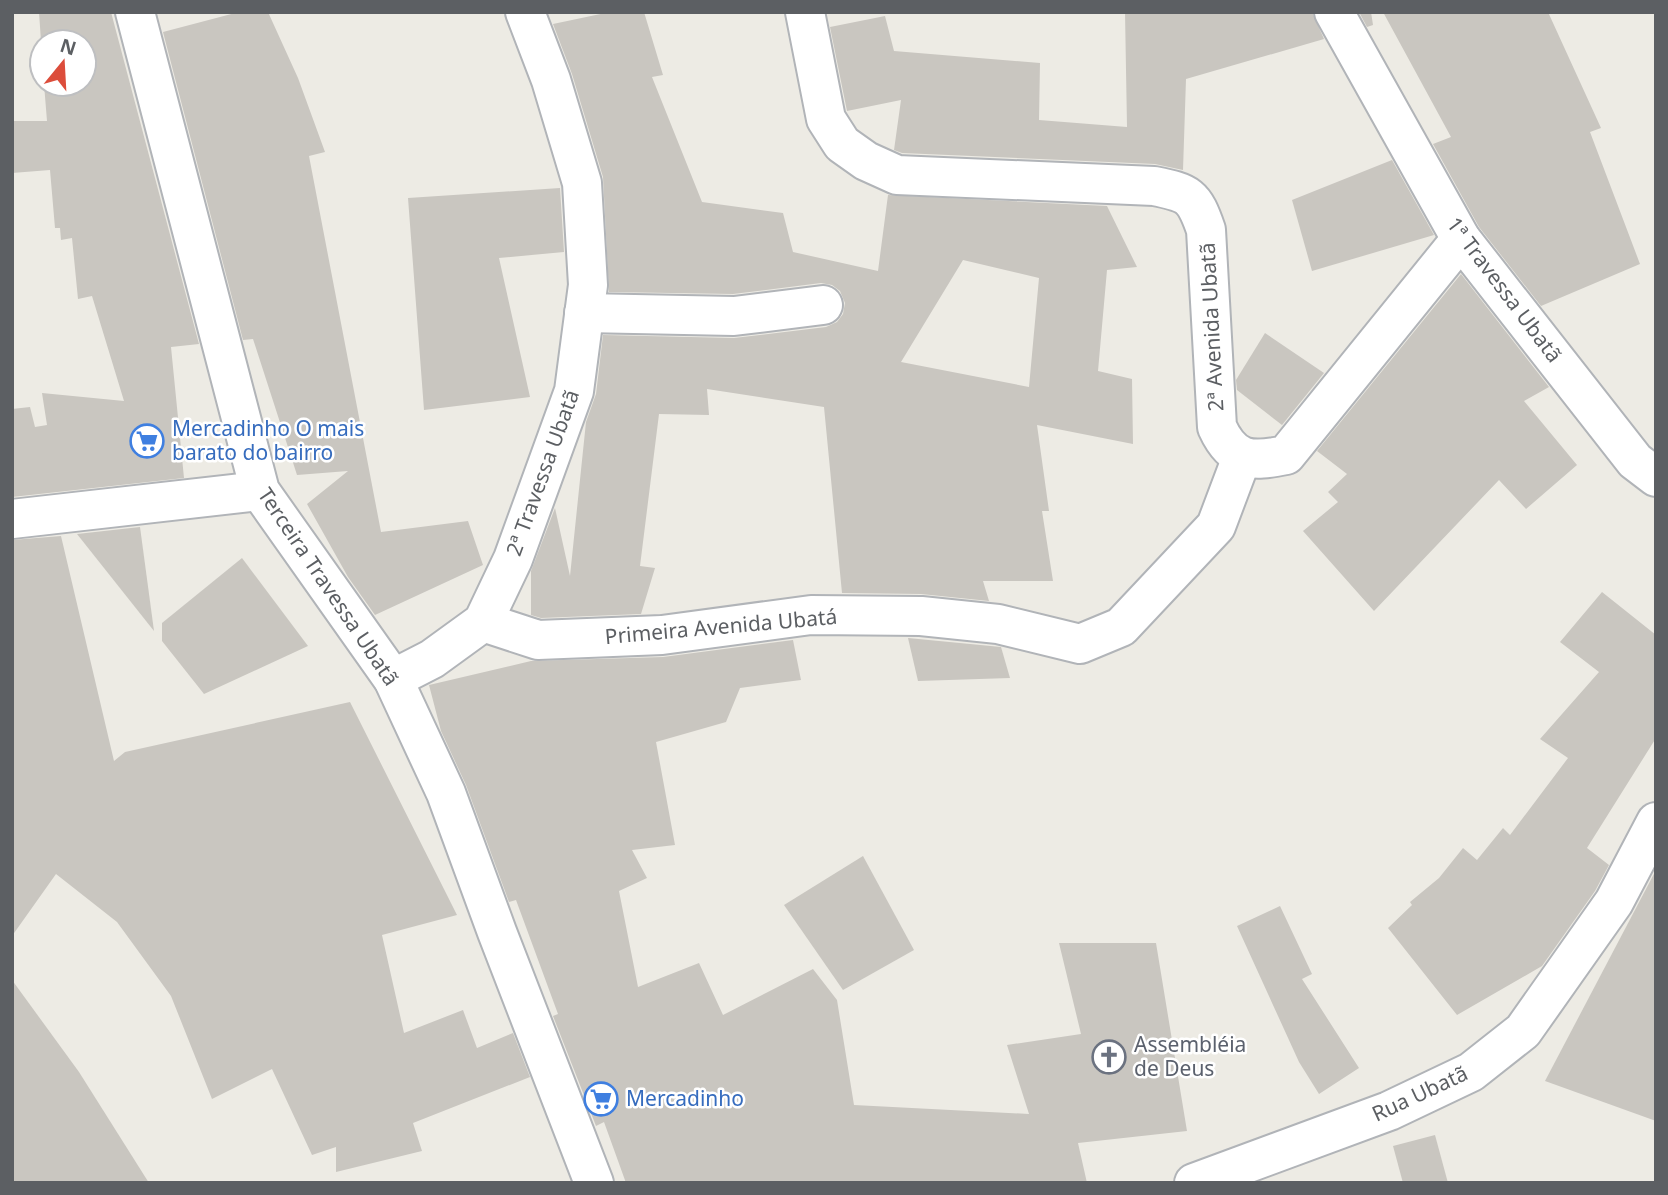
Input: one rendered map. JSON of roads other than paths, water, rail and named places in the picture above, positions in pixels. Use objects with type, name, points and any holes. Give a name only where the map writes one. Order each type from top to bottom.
[{"type":"street","name":"Terceira Travessa Ubatã","points":[[135,12],[260,491],[393,679],[446,793],[594,1183]]},
{"type":"street","name":"2ª Travessa Ubatã","points":[[393,679],[432,659],[483,622],[513,559],[574,391],[588,285],[582,183],[551,80],[525,12]]},
{"type":"street","name":"2ª Avenida Ubatã","points":[[805,12],[826,119],[842,144],[866,161],[897,174],[1154,186],[1180,191],[1197,204],[1206,230],[1217,427],[1226,446],[1242,457]]},
{"type":"street","name":"1ª Travessa Ubatã","points":[[1334,12],[1461,239],[1635,461],[1656,477]]},
{"type":"street","points":[[1242,457],[1265,459],[1286,455],[1461,239]]},
{"type":"street","points":[[584,313],[734,316],[823,305]]},
{"type":"street","name":"Primeira Avenida Ubatá","points":[[483,622],[538,640],[662,635],[811,615],[921,616],[998,624],[1080,643],[1121,627],[1216,526],[1242,457]]},
{"type":"street","points":[[12,519],[260,491]]},
{"type":"street","name":"Rua Ubatã","points":[[1194,1183],[1389,1111],[1471,1072],[1523,1031],[1614,902],[1656,822]]},
{"type":"place","name":"Mercadinho O mais barato do bairro","points":[[147,441]]},
{"type":"place","name":"Assembléia de Deus","points":[[1109,1057]]},
{"type":"place","name":"Mercadinho","points":[[601,1099]]}]
